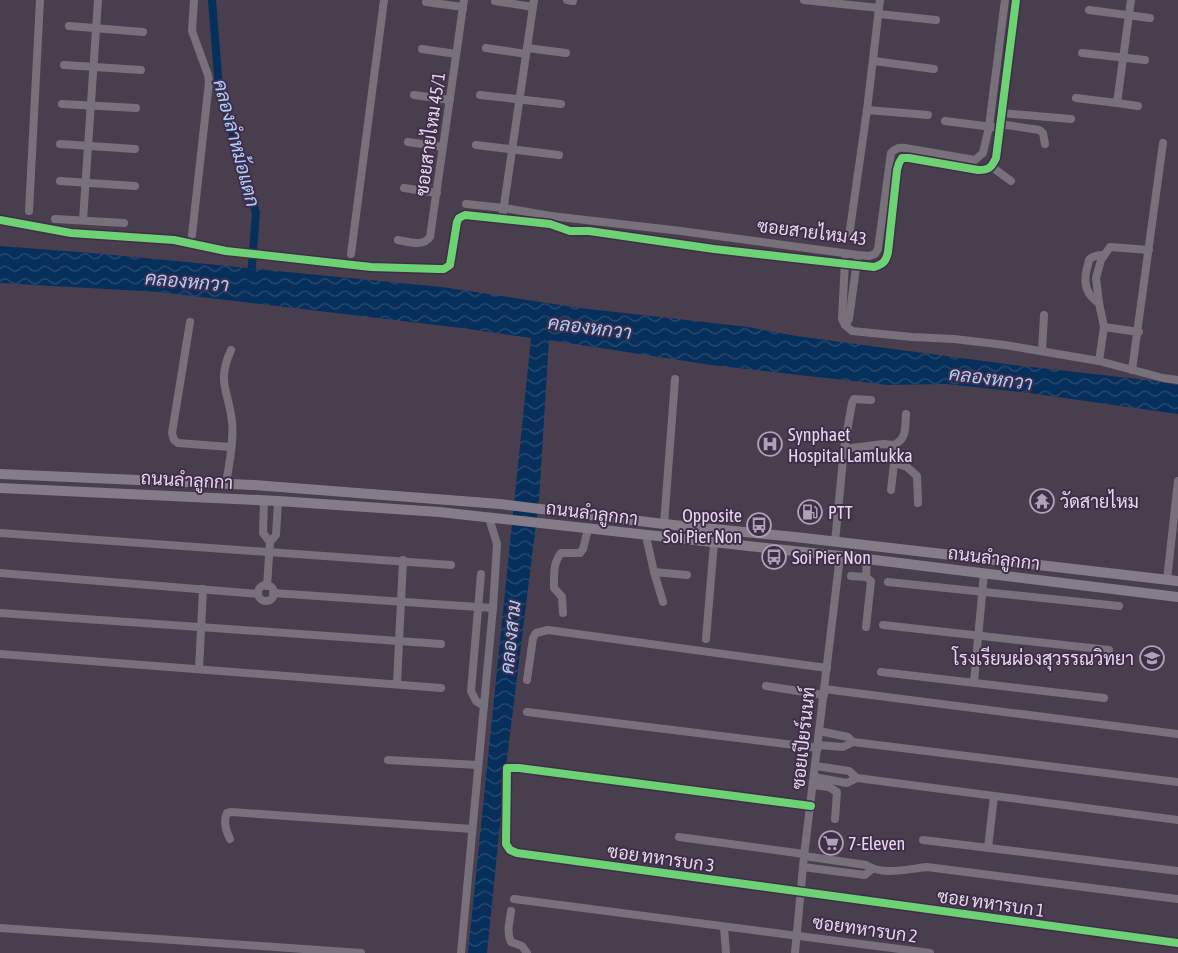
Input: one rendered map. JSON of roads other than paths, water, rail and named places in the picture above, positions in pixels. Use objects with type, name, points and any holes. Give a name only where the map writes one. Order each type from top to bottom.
[{"type":"main road","name":"ถนนลำลูกกา","points":[[0,474],[226,484],[500,504],[1178,581]]},
{"type":"main road","name":"ถนนลำลูกกา","points":[[0,488],[264,500],[439,512],[867,559],[1178,596]]},
{"type":"main road","points":[[1029,564],[1029,578]]},
{"type":"street","points":[[29,211],[40,0]]},
{"type":"street","points":[[83,220],[98,0]]},
{"type":"street","points":[[192,235],[209,82],[192,31],[194,0]]},
{"type":"street","points":[[351,254],[384,0]]},
{"type":"street","points":[[804,0],[879,7],[936,20]]},
{"type":"street","name":"ซอยสายไหม 43","points":[[550,220],[681,230],[858,255],[869,256],[875,254],[878,249],[891,153],[895,149],[899,147],[975,160],[983,153],[1005,0]]},
{"type":"street","points":[[466,204],[504,208],[550,220],[570,231],[589,231],[706,248],[845,264],[874,267],[881,265],[886,261],[897,170],[902,158],[978,170],[988,170],[992,167],[996,158],[1016,0]]},
{"type":"street","points":[[1117,103],[1131,0]]},
{"type":"street","points":[[495,1],[533,3],[502,219]]},
{"type":"street","points":[[426,2],[463,4]]},
{"type":"street","name":"ซอยสายไหม 45/1","points":[[398,240],[422,244],[427,242],[430,237],[463,4]]},
{"type":"street","points":[[849,236],[874,61],[879,7]]},
{"type":"street","points":[[1089,10],[1150,18]]},
{"type":"street","points":[[69,26],[143,32]]},
{"type":"street","points":[[486,48],[566,53]]},
{"type":"street","points":[[422,49],[456,54]]},
{"type":"street","points":[[1082,53],[1145,60]]},
{"type":"street","points":[[874,61],[934,68]]},
{"type":"street","points":[[64,65],[140,70]]},
{"type":"street","points":[[480,94],[561,104]]},
{"type":"street","points":[[414,95],[450,100]]},
{"type":"street","points":[[1076,98],[1138,106]]},
{"type":"street","points":[[62,104],[136,108]]},
{"type":"street","points":[[867,110],[928,115]]},
{"type":"street","points":[[1002,113],[1071,119]]},
{"type":"street","points":[[945,121],[988,127],[1000,126],[1039,130],[1043,133],[1045,144]]},
{"type":"street","points":[[408,142],[443,147]]},
{"type":"street","points":[[1132,370],[1139,332],[1162,142]]},
{"type":"street","points":[[60,144],[135,149]]},
{"type":"street","points":[[476,145],[559,155]]},
{"type":"street","points":[[992,167],[1011,181]]},
{"type":"street","points":[[60,181],[135,186]]},
{"type":"street","points":[[404,188],[437,193]]},
{"type":"street","points":[[0,220],[71,233],[174,240],[226,252],[371,267],[444,269],[450,264],[456,222],[465,215],[502,219],[550,220]]},
{"type":"street","points":[[55,219],[124,223]]},
{"type":"street","points":[[1099,361],[1104,327],[1096,278],[1104,255],[1110,247],[1149,250]]},
{"type":"street","points":[[846,253],[842,319],[849,329],[858,332],[954,339],[1042,351],[1099,361],[1163,378],[1178,380]]},
{"type":"street","points":[[845,325],[849,319],[858,255]]},
{"type":"street","points":[[1099,303],[1091,298],[1086,288],[1085,277],[1089,260],[1094,256],[1104,255]]},
{"type":"street","points":[[1042,351],[1044,315]]},
{"type":"street","points":[[190,322],[172,433],[174,440],[178,443],[230,447]]},
{"type":"street","points":[[1104,327],[1139,332]]},
{"type":"street","points":[[226,484],[232,421],[224,390],[224,372],[231,350]]},
{"type":"street","points":[[664,524],[675,379]]},
{"type":"street","points":[[835,542],[844,450],[854,400],[871,400]]},
{"type":"street","points":[[844,450],[899,443],[904,435],[906,414]]},
{"type":"street","points":[[891,490],[894,445]]},
{"type":"street","points":[[894,463],[907,467],[917,476],[918,503]]},
{"type":"street","points":[[1167,580],[1178,481]]},
{"type":"street","points":[[264,500],[263,533],[270,542]]},
{"type":"street","points":[[267,586],[270,542],[276,535],[278,501]]},
{"type":"street","points":[[461,953],[493,608],[497,544],[494,518]]},
{"type":"street","points":[[564,613],[562,597],[554,588],[554,569],[557,558],[561,553],[580,553],[583,549],[588,529]]},
{"type":"street","points":[[0,532],[451,565]]},
{"type":"street","points":[[646,536],[663,602]]},
{"type":"street","points":[[706,639],[714,543]]},
{"type":"street","name":"ซอยเปียร์นนท์","points":[[795,953],[804,855],[840,556]]},
{"type":"street","points":[[866,577],[867,559]]},
{"type":"street","points":[[397,684],[403,560]]},
{"type":"street","points":[[654,572],[688,575]]},
{"type":"street","points":[[974,682],[984,573]]},
{"type":"street","points":[[0,574],[258,594]]},
{"type":"street","points":[[481,574],[471,691],[476,701],[484,706]]},
{"type":"street","points":[[851,576],[869,578],[872,584],[866,627]]},
{"type":"street","points":[[888,582],[1119,606]]},
{"type":"street","points":[[267,586],[270,587],[273,593],[270,600],[261,600],[258,594],[261,587],[267,586]]},
{"type":"street","points":[[199,669],[203,589]]},
{"type":"street","points":[[273,593],[493,608]]},
{"type":"street","points":[[0,613],[441,644]]},
{"type":"street","points":[[883,625],[1109,650]]},
{"type":"street","points":[[527,680],[533,638],[536,632],[548,630],[827,668]]},
{"type":"street","points":[[0,654],[441,688]]},
{"type":"street","points":[[881,672],[1104,698]]},
{"type":"street","points":[[766,686],[1178,734]]},
{"type":"street","points":[[527,712],[818,746],[843,747],[853,742],[1178,782]]},
{"type":"street","points":[[819,730],[848,737],[853,742]]},
{"type":"street","points":[[388,760],[478,766]]},
{"type":"street","points":[[816,766],[849,771],[857,778],[1178,820]]},
{"type":"street","name":"ซอย ทหารบก 3","points":[[800,892],[517,853],[510,850],[506,844],[507,768],[811,806]]},
{"type":"street","points":[[814,781],[847,783],[857,778]]},
{"type":"street","points":[[814,781],[837,792],[835,819]]},
{"type":"street","points":[[988,848],[994,796]]},
{"type":"street","points":[[230,839],[226,829],[225,817],[227,813],[231,812],[472,829]]},
{"type":"street","points":[[679,838],[804,855],[866,865],[872,869],[888,871],[927,868],[1178,899]]},
{"type":"street","points":[[923,840],[1178,870]]},
{"type":"street","points":[[803,866],[865,875],[872,869]]},
{"type":"street","name":"ซอย ทหารบก 1","points":[[800,892],[1178,944]]},
{"type":"street","name":"ซอยทหารบก 2","points":[[514,899],[930,953]]},
{"type":"street","points":[[512,911],[508,935],[511,942],[522,946],[527,953]]},
{"type":"street","points":[[724,927],[726,953]]},
{"type":"street","points":[[0,928],[361,953]]},
{"type":"water","points":[[0,246],[104,254],[442,287],[580,308],[748,327],[796,336],[1014,365],[1156,381],[1178,385],[1178,414],[1029,393],[946,384],[888,385],[711,365],[549,340],[539,500],[505,775],[487,953],[468,953],[531,338],[159,292],[0,283]]},
{"type":"waterway","name":"คลองลำหม้อแตก","points":[[212,0],[219,88],[256,213],[251,277]]},
{"type":"place","name":"Synphaet Hospital Lamlukka","points":[[770,444]]},
{"type":"place","name":"วัดสายไหม","points":[[1042,501]]},
{"type":"place","name":"PTT","points":[[810,512]]},
{"type":"place","name":"Opposite Soi Pier Non","points":[[759,525]]},
{"type":"place","name":"Soi Pier Non","points":[[774,557]]},
{"type":"place","name":"โรงเรียนผ่องสุวรรณวิทยา","points":[[1152,658]]},
{"type":"place","name":"7-Eleven","points":[[831,843]]},
{"type":"water label","name":"คลองหกวา","points":[[187,281]]},
{"type":"water label","name":"คลองหกวา","points":[[590,327]]},
{"type":"water label","name":"คลองหกวา","points":[[991,378]]},
{"type":"water label","name":"คลองสาม","points":[[510,637]]}]
